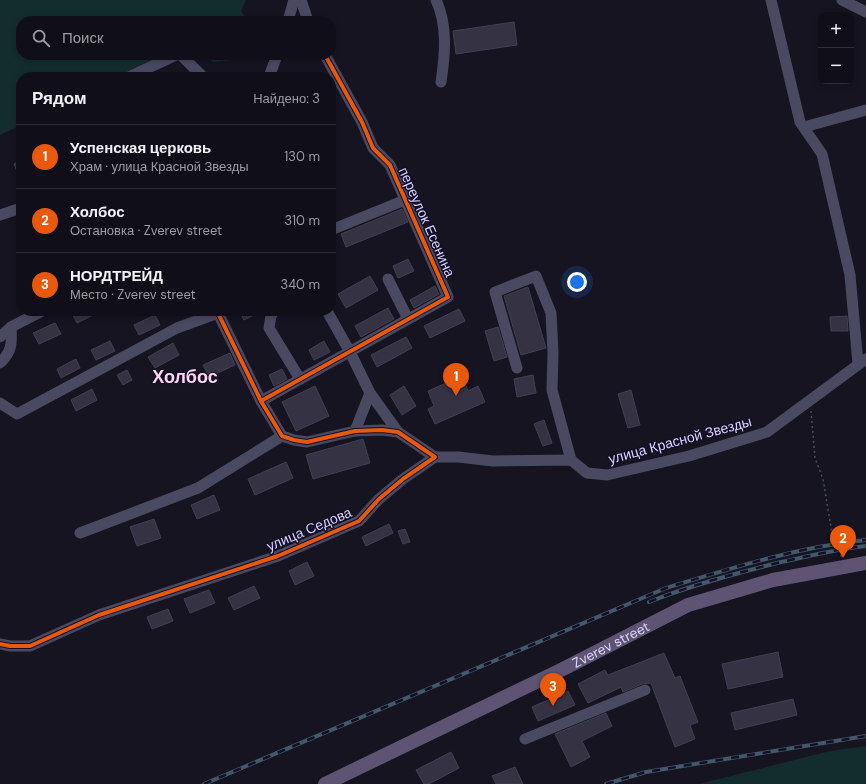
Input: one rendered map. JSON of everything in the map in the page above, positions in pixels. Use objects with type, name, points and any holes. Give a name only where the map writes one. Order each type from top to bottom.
[{"type":"main road","name":"Zverev street","points":[[324,784],[344,780],[688,606],[773,580],[866,563]]},
{"type":"street","points":[[289,16],[294,0]]},
{"type":"street","points":[[301,0],[306,16]]},
{"type":"street","points":[[436,0],[442,11],[446,52],[441,82]]},
{"type":"street","points":[[771,0],[800,122],[822,154],[850,275],[862,362]]},
{"type":"street","points":[[842,0],[866,12]]},
{"type":"street","points":[[140,72],[165,60]]},
{"type":"street","points":[[186,60],[198,72]]},
{"type":"street","points":[[271,72],[275,60]]},
{"type":"street","name":"переулок Есенина","points":[[328,60],[334,72]]},
{"type":"street","name":"переулок Есенина","points":[[336,75],[362,122],[373,148],[390,165],[448,297],[408,319]]},
{"type":"street","points":[[804,127],[866,110]]},
{"type":"street","points":[[336,228],[405,200]]},
{"type":"street","points":[[0,215],[16,210]]},
{"type":"street","points":[[330,316],[350,352],[370,393],[398,432],[435,457],[458,456],[493,461],[571,460],[552,390],[553,353],[551,313],[536,276],[496,292],[517,368]]},
{"type":"street","points":[[261,401],[408,319],[388,278]]},
{"type":"street","points":[[0,337],[11,327],[32,316]]},
{"type":"street","points":[[0,403],[17,414],[176,328],[207,316]]},
{"type":"street","points":[[219,316],[261,401],[282,436],[307,442],[355,431],[382,430],[398,432]]},
{"type":"street","points":[[271,316],[269,328],[300,379]]},
{"type":"street","points":[[0,363],[8,356],[12,342],[11,327]]},
{"type":"street","name":"улица Красной Звезды","points":[[571,460],[587,473],[607,476],[689,456],[767,432],[862,362]]},
{"type":"street","points":[[355,431],[370,393]]},
{"type":"street","points":[[80,533],[198,488],[282,436]]},
{"type":"street","name":"улица Седова","points":[[0,644],[10,646],[30,646],[99,615],[278,556],[359,521],[380,499],[403,479],[435,457]]},
{"type":"street","points":[[525,739],[645,690]]},
{"type":"path","points":[[811,399],[814,458],[823,479],[833,539],[838,541],[841,556],[848,555]]},
{"type":"green space","points":[[0,0],[246,0],[241,11],[244,16],[16,16],[16,60],[152,60],[130,72],[16,72],[16,127],[0,135]]},
{"type":"green space","points":[[210,60],[232,60],[213,62]]},
{"type":"green space","points":[[866,746],[866,784],[699,784],[830,751]]},
{"type":"building","points":[[514,22],[517,45],[456,54],[453,31]]},
{"type":"building","points":[[402,209],[408,222],[346,247],[341,234]]},
{"type":"building","points":[[408,259],[414,271],[398,278],[393,266]]},
{"type":"building","points":[[370,276],[378,290],[346,308],[338,294]]},
{"type":"building","points":[[435,286],[439,294],[414,308],[410,300]]},
{"type":"building","points":[[528,287],[546,348],[521,355],[504,296]]},
{"type":"building","points":[[388,308],[394,319],[361,337],[355,326]]},
{"type":"building","points":[[459,309],[465,321],[430,338],[424,326]]},
{"type":"building","points":[[74,316],[91,316],[77,323]]},
{"type":"building","points":[[156,316],[160,325],[139,335],[134,325]]},
{"type":"building","points":[[242,316],[252,316],[244,320]]},
{"type":"building","points":[[847,316],[848,331],[831,331],[830,317]]},
{"type":"building","points":[[55,323],[61,334],[39,344],[33,333]]},
{"type":"building","points":[[498,327],[507,357],[494,361],[485,331]]},
{"type":"building","points":[[406,337],[412,348],[377,367],[371,355]]},
{"type":"building","points":[[110,341],[115,351],[96,360],[91,350]]},
{"type":"building","points":[[324,341],[330,352],[314,360],[309,350]]},
{"type":"building","points":[[173,343],[179,355],[155,368],[148,357]]},
{"type":"building","points":[[230,353],[235,365],[209,377],[203,365]]},
{"type":"building","points":[[76,359],[80,368],[61,378],[57,369]]},
{"type":"building","points":[[282,369],[287,379],[274,386],[269,375]]},
{"type":"building","points":[[127,370],[132,380],[123,385],[117,375]]},
{"type":"building","points":[[533,375],[536,393],[517,397],[514,379]]},
{"type":"building","points":[[462,376],[468,391],[478,386],[485,402],[435,424],[428,409],[434,406],[428,391]]},
{"type":"building","points":[[315,386],[329,416],[296,431],[282,402]]},
{"type":"building","points":[[404,386],[416,406],[402,415],[390,395]]},
{"type":"building","points":[[92,389],[97,400],[76,411],[71,400]]},
{"type":"building","points":[[631,390],[640,425],[628,428],[618,394]]},
{"type":"building","points":[[544,420],[552,443],[543,446],[534,424]]},
{"type":"building","points":[[363,439],[370,463],[313,479],[306,455]]},
{"type":"building","points":[[286,462],[293,478],[255,495],[248,479]]},
{"type":"building","points":[[214,495],[220,510],[197,519],[191,505]]},
{"type":"building","points":[[154,519],[161,538],[137,546],[130,527]]},
{"type":"building","points":[[389,524],[393,533],[366,546],[362,537]]},
{"type":"building","points":[[405,529],[410,542],[403,544],[398,531]]},
{"type":"building","points":[[307,562],[314,576],[295,585],[289,571]]},
{"type":"building","points":[[254,586],[260,598],[234,610],[228,598]]},
{"type":"building","points":[[209,590],[215,603],[190,613],[184,599]]},
{"type":"building","points":[[168,609],[173,621],[152,629],[147,617]]},
{"type":"building","points":[[778,652],[783,677],[728,689],[722,664]]},
{"type":"building","points":[[664,653],[675,678],[680,676],[698,722],[690,725],[695,739],[675,747],[651,683],[642,684],[623,692],[621,687],[588,703],[578,684],[605,670],[608,675]]},
{"type":"building","points":[[568,691],[575,705],[538,721],[532,707]]},
{"type":"building","points":[[793,699],[797,715],[735,730],[731,713]]},
{"type":"building","points":[[606,713],[612,726],[582,741],[590,757],[571,767],[555,734]]},
{"type":"building","points":[[451,752],[459,768],[429,784],[424,784],[416,770]]},
{"type":"building","points":[[515,767],[523,784],[496,784],[492,776]]},
{"type":"railway","points":[[204,784],[666,588],[765,559],[841,543],[866,540]]},
{"type":"railway","points":[[649,602],[698,585],[764,566],[824,553],[866,546]]},
{"type":"railway","points":[[606,784],[646,772],[866,736]]},
{"type":"cycle path","points":[[328,60],[334,72]]},
{"type":"cycle path","points":[[261,401],[448,297],[390,165],[373,148],[362,122],[336,75]]},
{"type":"cycle path","points":[[0,644],[10,646],[30,646],[99,615],[278,556],[359,521],[379,499],[403,479],[435,457],[398,432],[382,430],[355,431],[307,442],[282,436],[261,401],[219,316]]},
{"type":"place","name":"Успенская церковь","points":[[456,396]]},
{"type":"place","name":"Холбос","points":[[843,558]]},
{"type":"place","name":"НОРДТРЕЙД","points":[[553,706]]},
{"type":"district","name":"Холбос","points":[[185,377]]}]
